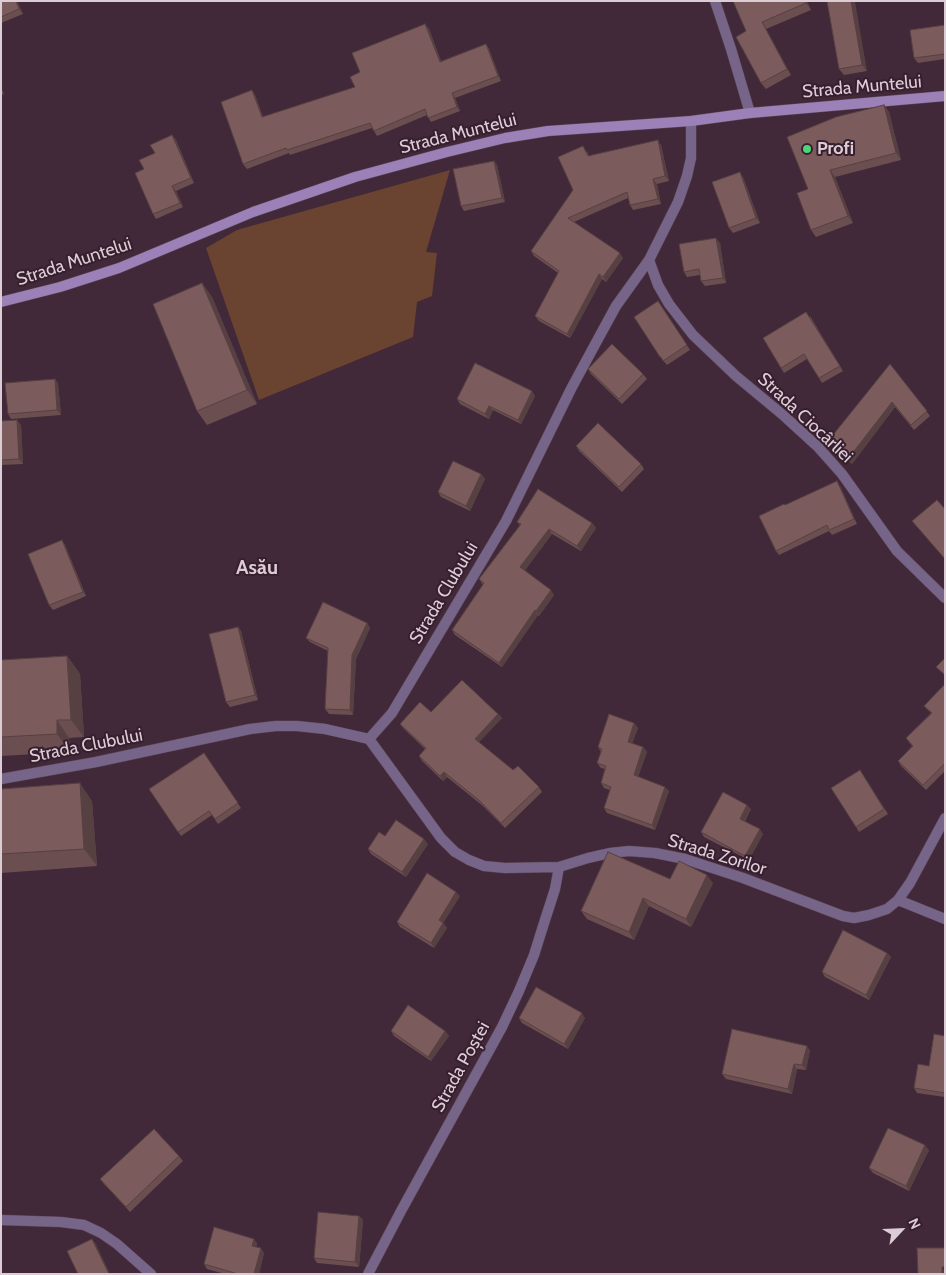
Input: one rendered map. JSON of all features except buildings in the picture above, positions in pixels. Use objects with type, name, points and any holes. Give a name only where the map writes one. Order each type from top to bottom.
[{"type":"street","points":[[715,1],[750,113]]},
{"type":"street","name":"Strada Muntelui","points":[[1,302],[60,287],[119,268],[261,209],[355,178],[446,152],[505,138],[548,131],[691,121],[750,113],[945,96]]},
{"type":"street","name":"Strada Clubului","points":[[1,779],[96,762],[250,729],[276,726],[325,729],[369,739],[392,713],[506,521],[572,387],[616,306],[649,260],[678,202],[688,176],[691,158],[691,121]]},
{"type":"street","name":"Strada Ciocârliei","points":[[649,260],[665,298],[693,335],[736,376],[818,447],[842,474],[897,551],[945,598]]},
{"type":"street","name":"Strada Zorilor","points":[[369,739],[441,838],[455,852],[484,866],[504,868],[560,867],[610,853],[630,851],[655,853],[685,859],[743,878],[843,916],[854,918],[887,909],[898,900],[910,884],[945,818]]},
{"type":"street","name":"Strada Poștei","points":[[368,1274],[502,1027],[519,991],[534,955],[560,867]]},
{"type":"street","points":[[898,900],[945,919]]},
{"type":"street","points":[[1,1220],[61,1222],[84,1225],[117,1244],[151,1274]]},
{"type":"shaded area","points":[[450,170],[426,252],[437,253],[432,296],[417,302],[413,337],[259,400],[206,248],[237,230]]},
{"type":"place","name":"Profi","points":[[807,149]]},
{"type":"district","name":"Asău","points":[[257,568]]}]
